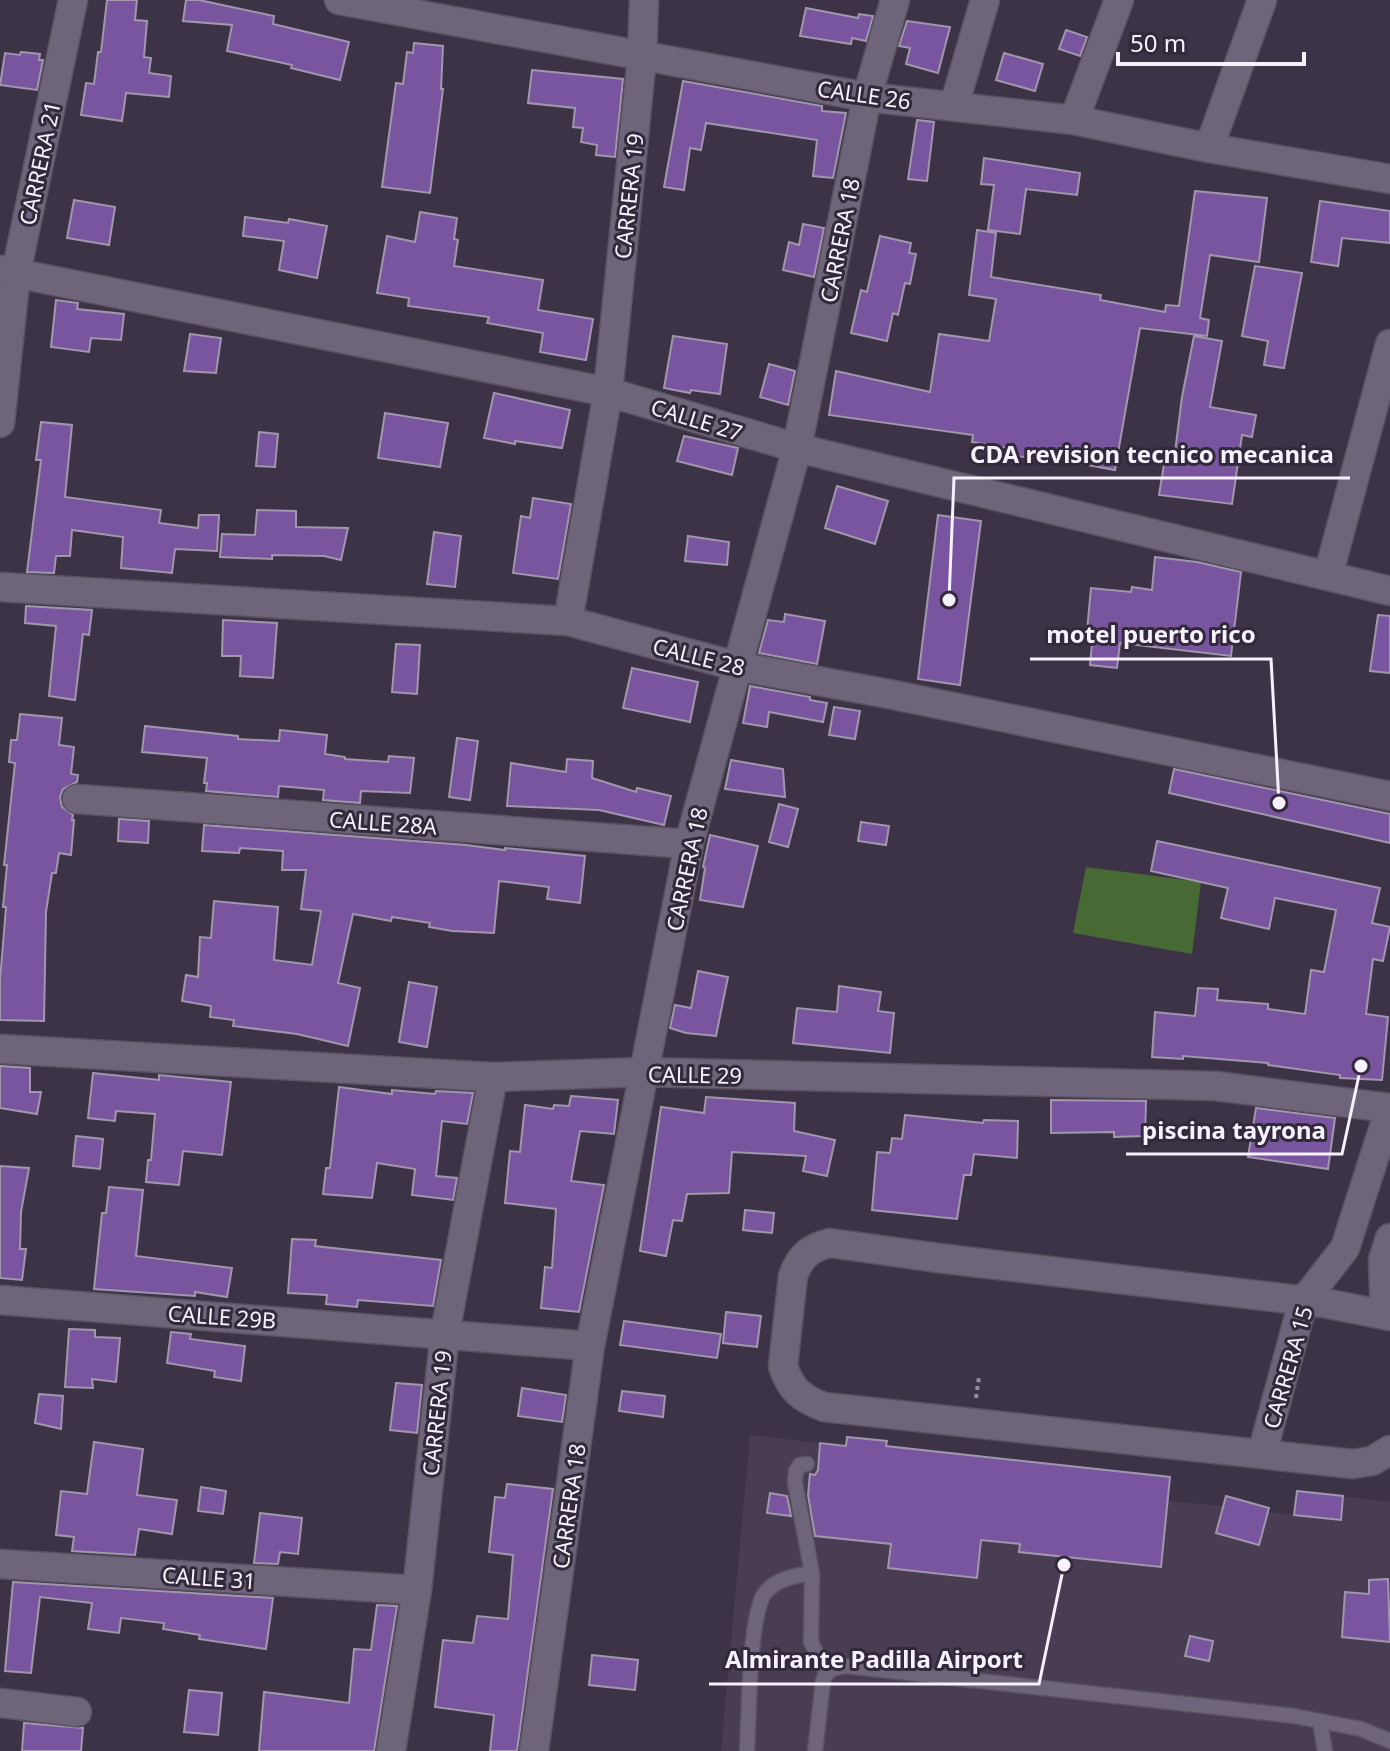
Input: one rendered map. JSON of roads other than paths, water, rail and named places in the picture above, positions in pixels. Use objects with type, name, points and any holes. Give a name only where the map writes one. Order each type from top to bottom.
[{"type":"street","name":"CARRERA 21","points":[[0,423],[8,271],[73,0]]},
{"type":"street","name":"CALLE 26","points":[[339,0],[867,97],[1074,120],[1209,148],[1390,179]]},
{"type":"street","name":"CARRERA 19","points":[[568,621],[608,392],[642,57],[644,0]]},
{"type":"street","name":"CARRERA 18","points":[[534,1751],[590,1346],[689,844],[797,448],[867,97],[895,0]]},
{"type":"street","points":[[954,106],[985,0]]},
{"type":"street","points":[[1074,120],[1119,0]]},
{"type":"street","points":[[1209,148],[1262,0]]},
{"type":"street","name":"CALLE 27","points":[[8,271],[608,392],[797,448],[1390,591]]},
{"type":"street","points":[[1328,576],[1390,344]]},
{"type":"street","name":"CALLE 28","points":[[0,587],[568,621],[736,666],[1390,796]]},
{"type":"street","name":"CALLE 28A","points":[[77,799],[689,844]]},
{"type":"street","name":"CALLE 29","points":[[0,1049],[493,1077],[644,1072],[1216,1086],[1390,1108]]},
{"type":"street","name":"CARRERA 19","points":[[391,1751],[417,1590],[445,1333],[493,1077]]},
{"type":"street","name":"CARRERA 15","points":[[1262,1454],[1303,1302],[1345,1248],[1390,1108]]},
{"type":"street","points":[[1390,1238],[1383,1260],[1388,1315],[830,1243],[816,1246],[798,1262],[793,1276],[783,1366],[795,1392],[806,1401],[824,1407],[1353,1464],[1372,1461],[1390,1450]]},
{"type":"street","name":"CALLE 29B","points":[[0,1300],[590,1346]]},
{"type":"street","name":"CALLE 31","points":[[0,1564],[417,1590]]},
{"type":"street","points":[[0,1703],[77,1712]]},
{"type":"lane","points":[[807,1464],[800,1465],[796,1471],[795,1483],[812,1573],[811,1642],[826,1673],[815,1751]]},
{"type":"lane","points":[[747,1751],[756,1620],[764,1594],[784,1578],[812,1573]]},
{"type":"lane","points":[[826,1673],[833,1668],[846,1666],[1275,1713],[1361,1729],[1390,1741]]},
{"type":"lane","points":[[1320,1721],[1325,1751]]},
{"type":"place","name":"CDA revision tecnico mecanica","points":[[949,600]]},
{"type":"place","name":"motel puerto rico","points":[[1279,803]]},
{"type":"place","name":"piscina tayrona","points":[[1361,1066]]},
{"type":"place","name":"Almirante Padilla Airport","points":[[1064,1565]]}]
